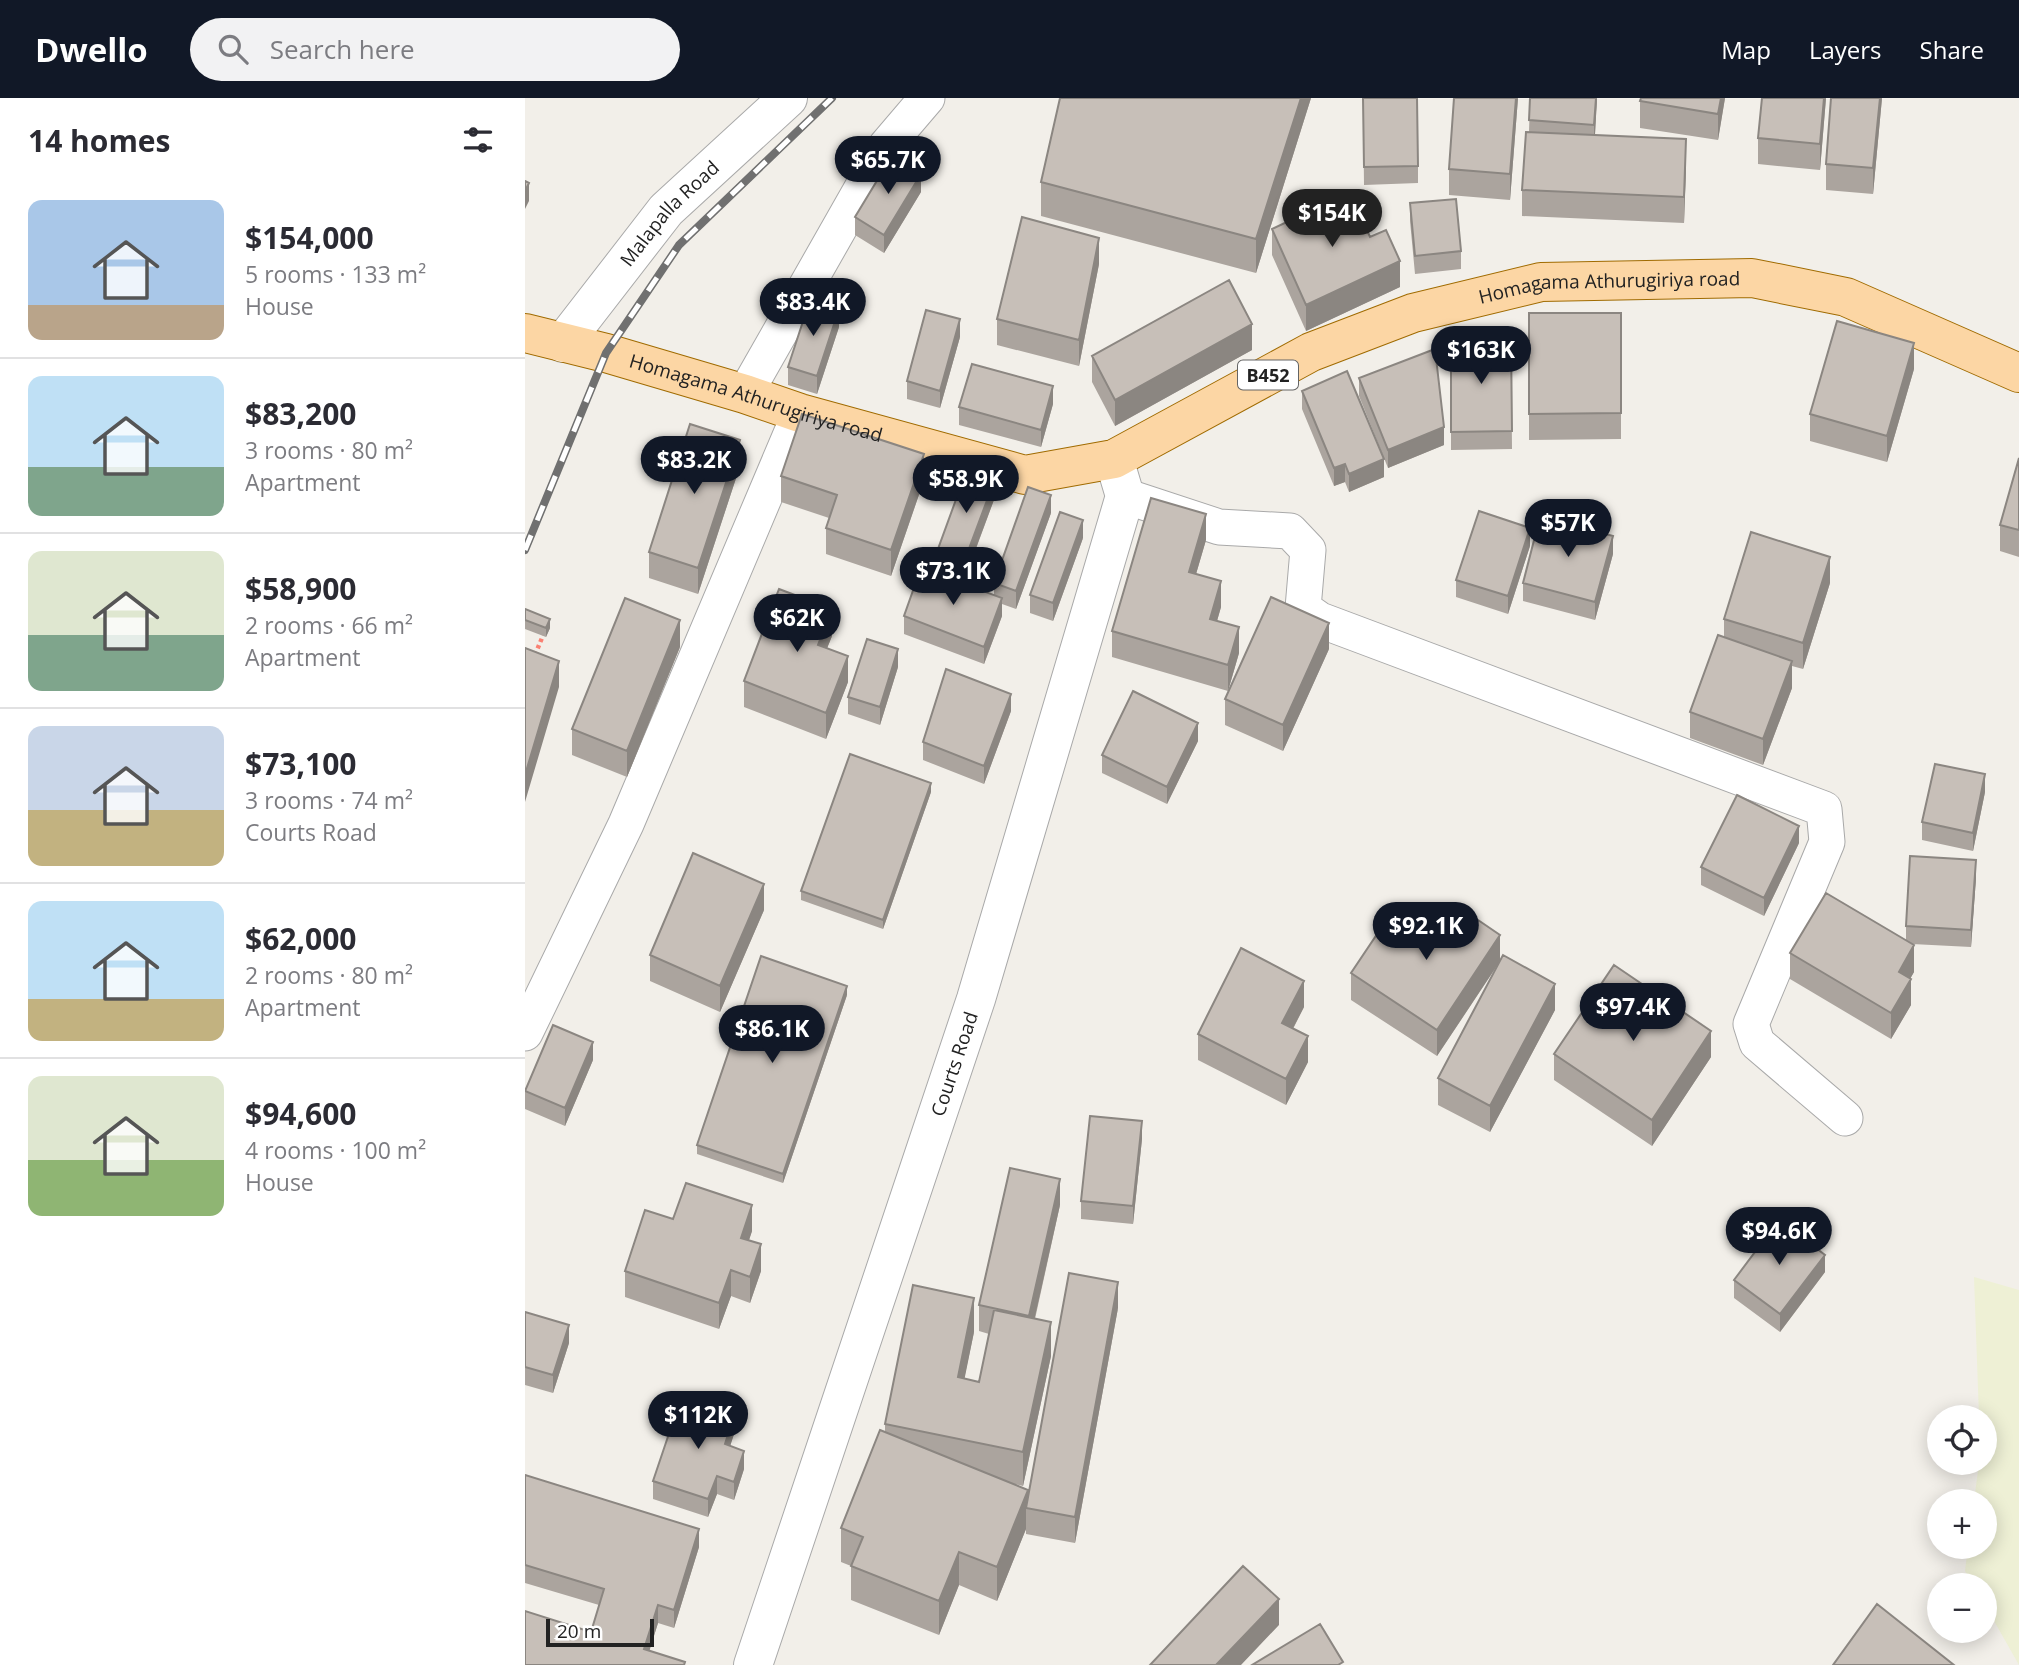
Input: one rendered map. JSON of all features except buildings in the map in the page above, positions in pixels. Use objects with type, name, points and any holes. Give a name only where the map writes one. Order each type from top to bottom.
[{"type":"main road","name":"Homagama Athurugiriya road","points":[[525,333],[1025,475],[1114,459],[1311,352],[1413,313],[1541,282],[1752,278],[1846,297],[2019,373]]},
{"type":"street","name":"Malapalla Road","points":[[563,343],[666,210],[788,98]]},
{"type":"street","points":[[745,394],[886,146],[926,98]]},
{"type":"street","points":[[525,1033],[626,824],[800,413]]},
{"type":"street","points":[[1114,459],[1125,496],[1219,527],[1290,531],[1308,551],[1303,608],[1320,620],[1824,809],[1827,842],[1751,1024],[1757,1043],[1845,1118]]},
{"type":"street","name":"Courts Road","points":[[753,1665],[976,999],[1125,496]]},
{"type":"path","points":[[525,657],[533,660],[545,631],[535,627]]},
{"type":"green space","points":[[1974,1277],[2019,1290],[2019,1665],[1997,1626],[1997,1573],[1965,1571],[1966,1559],[1997,1559],[1997,1489],[1976,1489],[1977,1475],[1997,1475],[1997,1405],[1979,1405]]},
{"type":"railway","points":[[525,550],[606,353],[679,245],[832,98]]}]
